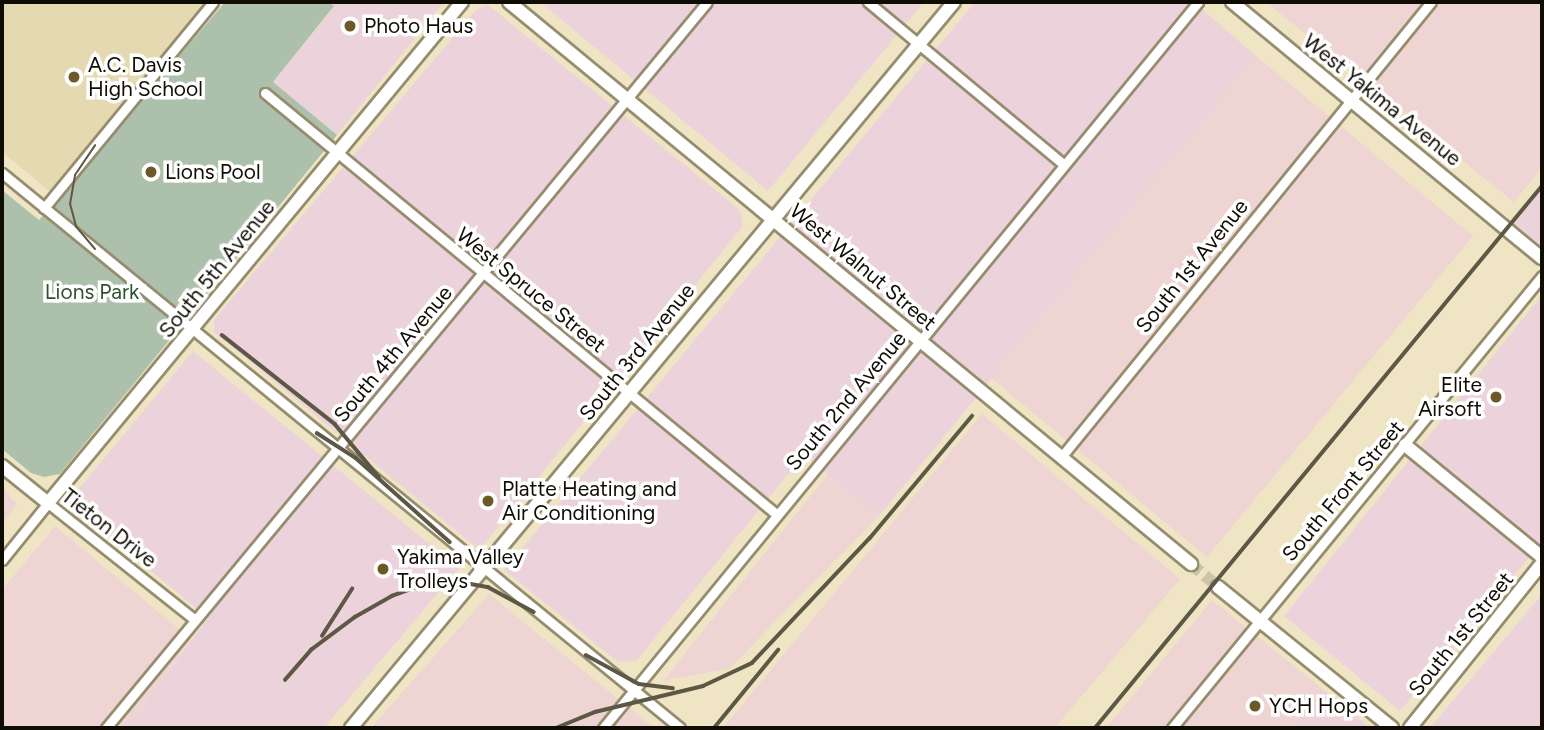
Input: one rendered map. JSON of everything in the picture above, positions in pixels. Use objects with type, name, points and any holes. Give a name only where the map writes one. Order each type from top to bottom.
[{"type":"street","points":[[44,208],[214,2]]},
{"type":"street","name":"South 5th Avenue","points":[[2,560],[462,2]]},
{"type":"street","name":"West Walnut Street","points":[[509,2],[774,217],[919,341],[1191,564]]},
{"type":"street","name":"South 4th Avenue","points":[[106,728],[707,2]]},
{"type":"street","points":[[868,2],[1064,165]]},
{"type":"street","name":"South 3rd Avenue","points":[[351,728],[954,2]]},
{"type":"street","name":"South 2nd Avenue","points":[[603,728],[775,513],[1198,2]]},
{"type":"street","name":"West Yakima Avenue","points":[[1233,2],[1542,258]]},
{"type":"street","name":"South 1st Avenue","points":[[1062,456],[1431,2]]},
{"type":"street","name":"West Spruce Street","points":[[265,93],[775,513]]},
{"type":"street","points":[[2,173],[586,655],[680,728]]},
{"type":"street","name":"South Front Street","points":[[1172,728],[1542,276]]},
{"type":"street","points":[[1405,445],[1542,557]]},
{"type":"street","name":"Tieton Drive","points":[[2,466],[194,619]]},
{"type":"street","name":"South 1st Street","points":[[1410,728],[1542,564]]},
{"type":"street","points":[[1218,587],[1392,728]]},
{"type":"shaded area","name":"A.C. Davis High School","points":[[2,2],[206,2],[53,194],[2,152]]},
{"type":"shaded area","points":[[328,2],[444,2],[337,135],[273,82],[334,7]]},
{"type":"shaded area","points":[[540,2],[924,2],[768,191]]},
{"type":"shaded area","points":[[975,2],[1194,2],[1256,56],[879,516],[804,455],[637,660],[618,662],[504,570]]},
{"type":"shaded area","points":[[1266,2],[1542,2],[1542,167],[1514,202]]},
{"type":"shaded area","points":[[487,4],[740,210],[743,226],[485,543],[476,547],[214,332],[214,320],[476,10]]},
{"type":"shaded area","points":[[1256,56],[1473,236],[1207,557],[990,377]]},
{"type":"shaded area","points":[[1542,186],[1542,257],[1507,228]]},
{"type":"shaded area","points":[[1542,295],[1542,542],[1400,711],[1284,616]]},
{"type":"shaded area","points":[[193,351],[459,568],[324,728],[126,728],[208,618],[68,502]]},
{"type":"shaded area","points":[[982,414],[1180,579],[1055,728],[723,728]]},
{"type":"shaded area","points":[[828,474],[879,516],[730,668],[663,681]]},
{"type":"shaded area","points":[[2,487],[17,505],[2,524]]},
{"type":"shaded area","points":[[55,526],[191,639],[126,728],[2,728],[2,590]]},
{"type":"shaded area","points":[[489,594],[654,728],[371,728]]},
{"type":"shaded area","points":[[1542,594],[1542,728],[1430,728]]},
{"type":"shaded area","points":[[1212,600],[1325,691],[1294,728],[1106,728]]},
{"type":"shaded area","points":[[1325,691],[1370,728],[1294,728]]},
{"type":"green space","name":"Lions Park","points":[[225,2],[328,2],[334,6],[273,82],[337,135],[60,474],[44,477],[31,473],[2,449],[2,190],[39,220]]},
{"type":"tunnel","points":[[1191,564],[1218,587]]},
{"type":"tram line","points":[[95,145],[75,175],[70,204],[76,226],[95,249]]},
{"type":"railway","points":[[1095,728],[1542,186]]},
{"type":"railway","points":[[222,335],[335,424],[379,477]]},
{"type":"railway","points":[[556,728],[595,712],[703,686],[752,663],[870,538],[972,416]]},
{"type":"railway","points":[[317,433],[356,458],[450,542]]},
{"type":"railway","points":[[285,680],[311,650],[355,617],[392,596],[428,583],[454,581],[488,587],[534,612]]},
{"type":"railway","points":[[322,636],[352,589]]},
{"type":"railway","points":[[714,728],[778,650]]},
{"type":"railway","points":[[586,655],[639,684],[673,688]]},
{"type":"place","name":"Photo Haus","points":[[350,26]]},
{"type":"place","name":"A.C. Davis High School","points":[[74,77]]},
{"type":"place","name":"Lions Pool","points":[[151,172]]},
{"type":"place","name":"Elite Airsoft","points":[[1496,397]]},
{"type":"place","name":"Platte Heating and Air Conditioning","points":[[488,501]]},
{"type":"place","name":"Yakima Valley Trolleys","points":[[383,569]]},
{"type":"place","name":"YCH Hops","points":[[1255,706]]}]
